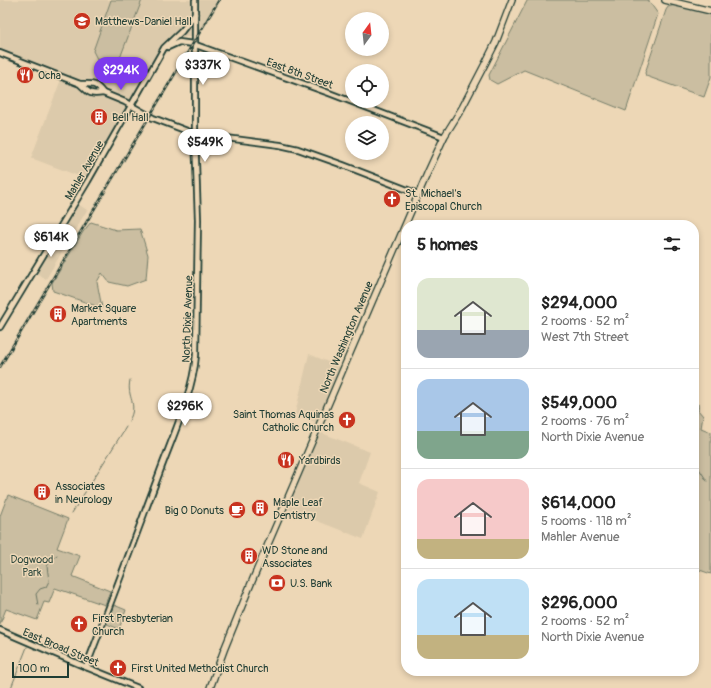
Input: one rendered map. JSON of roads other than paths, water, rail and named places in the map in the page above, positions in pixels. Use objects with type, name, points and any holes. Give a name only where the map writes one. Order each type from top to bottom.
[{"type":"main road","name":"North Washington Avenue","points":[[407,220],[444,137],[462,108],[490,54],[512,0]]},
{"type":"main road","points":[[664,0],[711,11]]},
{"type":"main road","name":"North Washington Avenue","points":[[210,688],[252,581],[401,234]]},
{"type":"street","name":"North Dixie Avenue","points":[[86,668],[174,432],[194,373],[196,355],[198,220],[195,134],[195,0]]},
{"type":"street","name":"Mahler Avenue","points":[[0,327],[88,181],[164,48],[182,31],[195,13]]},
{"type":"street","points":[[164,48],[179,42],[192,40],[195,32]]},
{"type":"street","points":[[179,42],[186,42],[195,45]]},
{"type":"street","name":"East 8th Street","points":[[195,45],[329,92],[444,137]]},
{"type":"street","points":[[0,53],[80,84],[92,83],[103,93],[131,105],[153,118],[195,134],[280,145],[298,149],[418,194]]},
{"type":"street","points":[[80,84],[88,93],[103,93]]},
{"type":"street","name":"East Broad Street","points":[[0,630],[86,668],[138,688]]},
{"type":"waterway","points":[[129,421],[133,409],[129,386],[130,380]]},
{"type":"waterway","points":[[72,513],[126,427]]},
{"type":"waterway","points":[[699,469],[707,481]]},
{"type":"waterway","points":[[38,605],[36,594],[40,589],[46,587],[49,581],[47,566],[57,555]]},
{"type":"waterway","points":[[11,688],[27,647]]},
{"type":"railway","points":[[0,367],[219,0]]},
{"type":"place","name":"Matthews-Daniel Hall","points":[[82,21]]},
{"type":"place","name":"Ocha","points":[[25,75]]},
{"type":"place","name":"Bell Hall","points":[[99,117]]},
{"type":"place","name":"St. Michael's Episcopal Church","points":[[392,199]]},
{"type":"place","name":"Market Square Apartments","points":[[58,314]]},
{"type":"place","name":"Saint Thomas Aquinas Catholic Church","points":[[347,420]]},
{"type":"place","name":"Yardbirds","points":[[286,460]]},
{"type":"place","name":"Associates in Neurology","points":[[42,492]]},
{"type":"place","name":"Maple Leaf Dentistry","points":[[260,508]]},
{"type":"place","name":"Big O Donuts","points":[[237,510]]},
{"type":"place","name":"WD Stone and Associates","points":[[249,556]]},
{"type":"place","name":"U.S. Bank","points":[[277,583]]},
{"type":"place","name":"First Presbyterian Church","points":[[79,624]]},
{"type":"place","name":"First United Methodist Church","points":[[118,668]]},
{"type":"park label","name":"Dogwood Park","points":[[32,565]]}]
